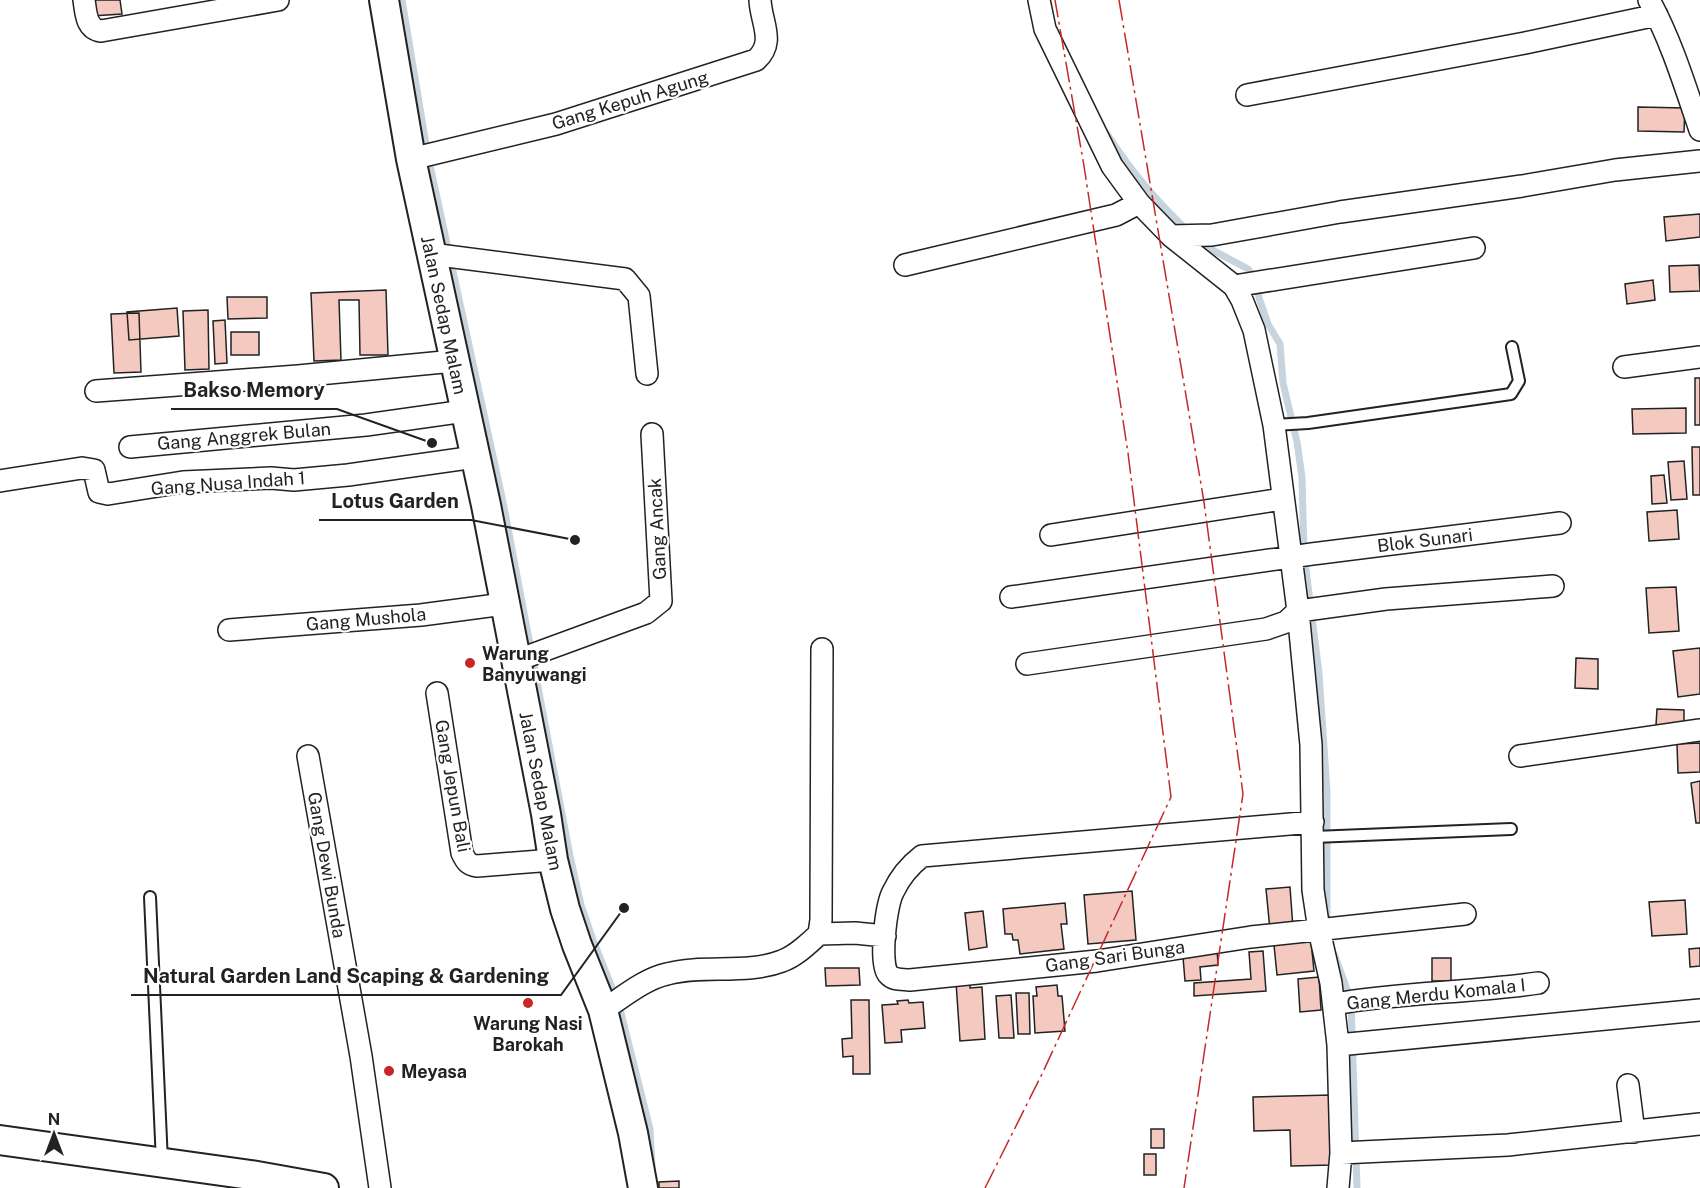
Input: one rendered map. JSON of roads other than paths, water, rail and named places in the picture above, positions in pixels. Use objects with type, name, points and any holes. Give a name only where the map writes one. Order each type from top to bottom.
[{"type":"street","points":[[84,0],[89,25],[94,30],[101,31],[279,0]]},
{"type":"street","name":"Jalan Sedap Malam","points":[[384,0],[423,156],[454,361],[486,505],[504,604],[528,656],[553,860],[574,936],[610,1005],[643,1188]]},
{"type":"street","name":"Gang Kepuh Agung","points":[[423,156],[556,124],[756,60],[764,54],[767,42],[760,0]]},
{"type":"street","points":[[1039,0],[1045,28],[1112,166],[1139,203],[1189,236],[1250,283],[1474,248]]},
{"type":"street","points":[[1247,95],[1525,43],[1653,8],[1700,130]]},
{"type":"street","points":[[1189,236],[1615,170],[1700,161]]},
{"type":"street","points":[[905,265],[1116,215],[1139,203]]},
{"type":"street","points":[[437,255],[625,279],[639,296],[647,374]]},
{"type":"street","points":[[1250,283],[1242,300],[1254,330],[1280,424],[1282,499],[1301,556],[1308,610],[1313,890],[1326,929],[1331,983],[1340,1003],[1347,1045],[1351,1153],[1338,1188]]},
{"type":"street","points":[[1624,367],[1700,357]]},
{"type":"street","points":[[96,391],[298,376],[454,361]]},
{"type":"street","name":"Gang Anggrek Bulan","points":[[130,447],[366,425],[465,411]]},
{"type":"street","name":"Gang Ancak","points":[[528,656],[646,613],[661,601],[652,434]]},
{"type":"street","name":"Gang Nusa Indah 1","points":[[0,480],[82,468],[94,470],[99,492],[108,494],[183,482],[255,478],[294,480],[348,475],[475,457]]},
{"type":"street","points":[[1051,535],[1282,499]]},
{"type":"street","name":"Blok Sunari","points":[[1011,597],[1301,556],[1560,523]]},
{"type":"street","points":[[1027,664],[1266,629],[1286,622],[1308,610],[1386,599],[1553,586]]},
{"type":"street","name":"Gang Mushola","points":[[229,630],[421,615],[504,604]]},
{"type":"street","points":[[819,934],[822,649]]},
{"type":"street","name":"Gang Jepun Bali","points":[[437,693],[462,854],[466,861],[471,866],[477,866],[553,860]]},
{"type":"street","points":[[1520,756],[1700,730]]},
{"type":"street","name":"Gang Dewi Bunda","points":[[308,756],[361,1056],[380,1188]]},
{"type":"street","points":[[610,1005],[664,974],[684,970],[767,966],[784,961],[819,934],[855,933],[885,936],[892,894],[908,867],[922,856],[1313,829]]},
{"type":"street","name":"Gang Sari Bunga","points":[[885,936],[883,962],[887,972],[895,979],[910,980],[1097,961],[1251,937],[1465,915]]},
{"type":"street","name":"Gang Merdu Komala I","points":[[1340,1003],[1498,989],[1538,983]]},
{"type":"street","points":[[1347,1045],[1700,1010]]},
{"type":"street","points":[[1628,1085],[1634,1132]]},
{"type":"street","points":[[1351,1153],[1508,1145],[1700,1124]]},
{"type":"street","points":[[0,1140],[251,1175],[324,1188]]},
{"type":"lane","points":[[1280,424],[1308,423],[1510,394],[1519,381],[1512,347]]},
{"type":"lane","points":[[1313,829],[1510,829]]},
{"type":"lane","points":[[150,897],[162,1163]]},
{"type":"waterway","points":[[402,0],[428,156],[503,502],[570,856],[581,905],[619,1005],[650,1129],[652,1166]]},
{"type":"waterway","points":[[1107,134],[1144,185],[1188,231]]},
{"type":"waterway","points":[[1198,240],[1248,269],[1257,280],[1259,298],[1268,324],[1280,344],[1283,383],[1297,442],[1302,477],[1304,554],[1319,673],[1327,792],[1327,920]]},
{"type":"waterway","points":[[1334,954],[1351,1000],[1357,1188]]},
{"type":"place","name":"Bakso Memory","points":[[432,443]]},
{"type":"place","name":"Lotus Garden","points":[[575,540]]},
{"type":"place","name":"Warung Banyuwangi","points":[[470,663]]},
{"type":"place","name":"Natural Garden Land Scaping & Gardening","points":[[624,908]]},
{"type":"place","name":"Warung Nasi Barokah","points":[[528,1003]]},
{"type":"place","name":"Meyasa","points":[[389,1071]]}]
